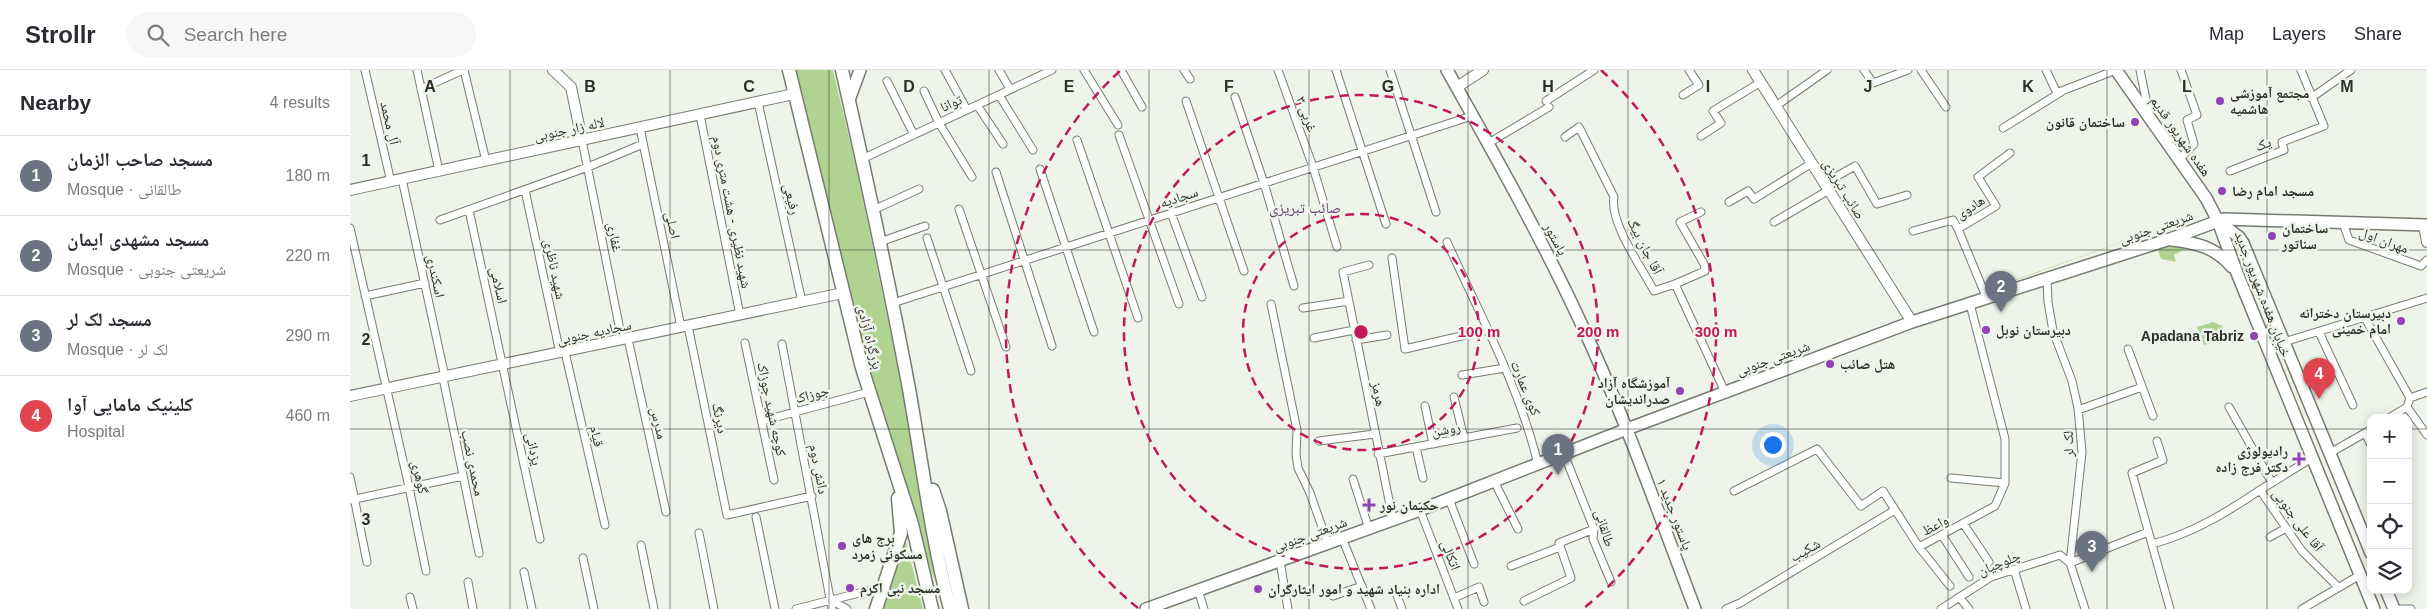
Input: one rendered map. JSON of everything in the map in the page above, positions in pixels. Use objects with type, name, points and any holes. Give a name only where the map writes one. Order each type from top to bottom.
[{"type":"highway","name":"بزرگراه آزادی","points":[[789,70],[869,392],[912,524],[932,609]]},
{"type":"highway","name":"بزرگراه آزادی","points":[[842,70],[893,302],[923,464],[939,567],[950,609]]},
{"type":"highway","points":[[923,464],[940,511],[962,609]]},
{"type":"highway","points":[[876,609],[901,533],[895,473]]},
{"type":"main road","points":[[849,100],[860,70]]},
{"type":"main road","name":"پاستور","points":[[1447,70],[1560,278],[1595,353],[1627,429]]},
{"type":"main road","name":"هفده شهریور قدیم","points":[[2116,70],[2180,159],[2206,198],[2218,221]]},
{"type":"main road","name":"شریعتی جنوبی","points":[[1146,609],[1420,510],[1627,429],[1912,322],[2047,280],[2224,219],[2426,225]]},
{"type":"main road","name":"خیابان هفده شهریور جدید","points":[[2218,221],[2237,273],[2374,609]]},
{"type":"main road","name":"خیابان هفده شهریور جدید","points":[[2218,221],[2231,230],[2243,244],[2369,549]]},
{"type":"main road","points":[[2170,239],[2210,248],[2220,254],[2237,273]]},
{"type":"main road","name":"پاستور جدید ۱","points":[[1627,429],[1695,609]]},
{"type":"main road","points":[[2388,594],[2394,609]]},
{"type":"street","name":"آل محمد","points":[[365,70],[391,182]]},
{"type":"street","points":[[417,70],[439,172]]},
{"type":"street","points":[[421,89],[464,70],[486,161]]},
{"type":"street","points":[[553,70],[571,88],[582,140]]},
{"type":"street","points":[[945,70],[967,110]]},
{"type":"street","points":[[999,70],[1010,90]]},
{"type":"street","name":"توانا","points":[[862,159],[1052,70]]},
{"type":"street","points":[[1084,70],[1118,125]]},
{"type":"street","points":[[1122,70],[1142,107]]},
{"type":"street","points":[[1184,70],[1190,79]]},
{"type":"street","name":"۳ غربی","points":[[1278,70],[1313,167],[1337,247]]},
{"type":"street","points":[[1336,70],[1386,224]]},
{"type":"street","points":[[1390,70],[1436,212]]},
{"type":"street","points":[[1457,87],[1483,70]]},
{"type":"street","points":[[1487,144],[1594,70]]},
{"type":"street","points":[[1683,95],[1699,85],[1689,70]]},
{"type":"street","name":"صائب تبریزی","points":[[1753,70],[1912,322]]},
{"type":"street","points":[[1776,106],[1827,70]]},
{"type":"street","points":[[1864,70],[1873,83],[1908,70]]},
{"type":"street","points":[[1921,70],[1946,107]]},
{"type":"street","points":[[2046,70],[2056,91],[2061,92]]},
{"type":"street","points":[[2003,128],[2061,92],[2116,70]]},
{"type":"street","points":[[2140,70],[2149,115]]},
{"type":"street","points":[[2180,159],[2194,144],[2187,120],[2196,116],[2181,70]]},
{"type":"street","points":[[2301,70],[2311,98],[2351,70]]},
{"type":"street","points":[[887,81],[914,135]]},
{"type":"street","points":[[1701,136],[1721,123],[1713,111],[1761,82]]},
{"type":"street","points":[[924,91],[939,123],[972,177]]},
{"type":"street","name":"لاله زار جنوبی","points":[[350,190],[794,94]]},
{"type":"street","points":[[999,95],[1033,150]]},
{"type":"street","points":[[1235,97],[1264,183],[1294,286]]},
{"type":"street","name":"یک","points":[[2230,171],[2284,150],[2282,142],[2324,126],[2311,98]]},
{"type":"street","points":[[1186,101],[1244,271]]},
{"type":"street","name":"رفیعی","points":[[758,102],[802,302]]},
{"type":"street","points":[[977,105],[1002,144]]},
{"type":"street","name":"شهید نظیری - هشت متری دوم","points":[[700,115],[740,315]]},
{"type":"street","name":"سجادیه","points":[[893,302],[1472,116]]},
{"type":"street","name":"آقا جان بیگ","points":[[1565,138],[1579,127],[1614,197],[1612,206],[1622,232],[1654,291],[1675,284],[1725,392]]},
{"type":"street","name":"اصلی","points":[[640,128],[685,327]]},
{"type":"street","points":[[1119,135],[1179,304]]},
{"type":"street","name":"غفاری","points":[[582,140],[625,339]]},
{"type":"street","points":[[1077,140],[1138,318]]},
{"type":"street","points":[[440,220],[588,167],[643,144]]},
{"type":"street","name":"هادوی","points":[[1987,298],[1958,228],[1996,206],[1978,177],[2010,153]]},
{"type":"street","points":[[1729,202],[1748,191],[1754,199],[1812,163]]},
{"type":"street","points":[[1774,222],[1855,166],[1877,204],[1907,194]]},
{"type":"street","points":[[1040,169],[1094,332]]},
{"type":"street","points":[[996,172],[1052,346]]},
{"type":"street","name":"اسکندری","points":[[402,179],[444,378]]},
{"type":"street","points":[[873,210],[920,189]]},
{"type":"street","name":"شهید ناظری","points":[[525,190],[563,352]]},
{"type":"street","name":"اسلامی","points":[[469,210],[504,365]]},
{"type":"street","points":[[959,210],[1006,347]]},
{"type":"street","points":[[1675,284],[1705,271],[1704,264],[1680,222],[1701,212]]},
{"type":"street","points":[[1170,213],[1202,297]]},
{"type":"street","points":[[1913,231],[1954,220],[1958,228]]},
{"type":"street","name":"مهران اول","points":[[2343,223],[2349,240],[2421,266],[2427,260]]},
{"type":"street","points":[[2426,225],[2427,242]]},
{"type":"street","points":[[880,242],[925,226]]},
{"type":"street","name":"گوهری","points":[[350,228],[409,487],[426,571]]},
{"type":"street","points":[[928,238],[971,371]]},
{"type":"street","name":"کوی عمارت","points":[[1447,242],[1505,368],[1528,426],[1538,464]]},
{"type":"street","points":[[1392,258],[1405,349],[1487,330]]},
{"type":"street","name":"هرمز","points":[[1369,265],[1343,272],[1378,454],[1393,520]]},
{"type":"street","name":"لک لر","points":[[2047,280],[2048,302],[2053,331],[2072,382],[2078,410],[2082,452],[2070,563],[2085,609]]},
{"type":"street","points":[[365,296],[424,283]]},
{"type":"street","name":"سجادیه جنوبی","points":[[350,396],[444,378],[843,293]]},
{"type":"street","points":[[2284,342],[2427,298]]},
{"type":"street","points":[[1303,308],[1349,301]]},
{"type":"street","points":[[1271,304],[1297,430],[1296,454],[1298,468],[1310,493],[1328,544]]},
{"type":"street","name":"واعظ","points":[[1734,491],[1817,449],[1861,506],[1883,491],[1919,547],[1995,506],[2005,482],[2005,439],[1970,304]]},
{"type":"street","points":[[2364,318],[2410,398]]},
{"type":"street","name":"دیرنگ","points":[[685,327],[726,514],[812,496]]},
{"type":"street","points":[[1314,338],[1354,330]]},
{"type":"street","points":[[2319,332],[2353,405]]},
{"type":"street","points":[[1356,340],[1386,335]]},
{"type":"street","name":"مدرس","points":[[625,339],[666,512]]},
{"type":"street","name":"کوچه شهید جوزاک","points":[[744,343],[774,480]]},
{"type":"street","name":"دانش دوم","points":[[782,344],[832,609]]},
{"type":"street","points":[[2128,349],[2153,416]]},
{"type":"street","name":"قیام","points":[[563,352],[605,525]]},
{"type":"street","name":"یزدانی","points":[[504,365],[540,539]]},
{"type":"street","points":[[1462,375],[1505,368]]},
{"type":"street","name":"محمدی نصب","points":[[444,378],[479,553]]},
{"type":"street","points":[[2078,410],[2142,387]]},
{"type":"street","name":"جوزاک","points":[[762,420],[869,392]]},
{"type":"street","points":[[2395,414],[2406,407],[2410,398],[2427,392]]},
{"type":"street","points":[[1454,397],[1464,438]]},
{"type":"street","points":[[1425,406],[1433,444]]},
{"type":"street","points":[[2229,407],[2272,483]]},
{"type":"street","points":[[2406,407],[2427,435]]},
{"type":"street","name":"روشن","points":[[1378,454],[1517,428]]},
{"type":"street","points":[[2330,453],[2367,432]]},
{"type":"street","points":[[1319,441],[1375,434]]},
{"type":"street","points":[[2157,441],[2163,460],[2132,473],[2170,609]]},
{"type":"street","points":[[1416,447],[1422,478]]},
{"type":"street","name":"طالقانی","points":[[1564,454],[1594,529],[1593,539],[1611,582]]},
{"type":"street","name":"آقا علی جنوبی","points":[[2312,458],[2260,490],[2302,551],[2338,587]]},
{"type":"street","points":[[352,499],[463,476]]},
{"type":"street","points":[[350,477],[352,499],[367,562]]},
{"type":"street","points":[[1353,478],[1369,529]]},
{"type":"street","points":[[1951,478],[2005,482]]},
{"type":"street","points":[[1494,481],[1518,529]]},
{"type":"street","points":[[2152,544],[2173,539],[2200,526],[2260,490]]},
{"type":"street","points":[[1449,499],[1474,564]]},
{"type":"street","name":"اتکالی","points":[[1420,510],[1458,609]]},
{"type":"street","name":"شکیب","points":[[1726,609],[1740,604],[1895,510]]},
{"type":"street","points":[[756,517],[776,609]]},
{"type":"street","points":[[1963,523],[1989,562]]},
{"type":"street","points":[[2270,537],[2286,528]]},
{"type":"street","points":[[1524,601],[1571,578],[1559,543],[1594,529]]},
{"type":"street","points":[[2070,563],[2148,532]]},
{"type":"street","points":[[698,533],[714,609]]},
{"type":"street","points":[[1942,534],[1968,577]]},
{"type":"street","points":[[1342,538],[1371,609]]},
{"type":"street","points":[[641,545],[654,609]]},
{"type":"street","points":[[1511,566],[1560,547]]},
{"type":"street","points":[[1919,547],[1950,586]]},
{"type":"street","name":"چلوچیان","points":[[1941,609],[1990,577],[2060,555],[2070,563]]},
{"type":"street","points":[[583,558],[594,609]]},
{"type":"street","points":[[1280,561],[1288,609]]},
{"type":"street","points":[[2014,569],[2026,609]]},
{"type":"street","points":[[524,572],[532,609]]},
{"type":"street","points":[[2302,609],[2360,575]]},
{"type":"street","points":[[468,582],[473,609]]},
{"type":"street","points":[[1333,596],[1362,586]]},
{"type":"street","points":[[796,609],[883,587]]},
{"type":"street","points":[[1454,598],[1479,587],[1484,602]]},
{"type":"street","points":[[1198,590],[1204,609]]},
{"type":"street","points":[[1395,590],[1402,609]]},
{"type":"street","points":[[410,597],[413,609]]},
{"type":"street","points":[[1958,597],[1969,609]]},
{"type":"street","points":[[831,600],[847,609]]},
{"type":"street","points":[[2400,609],[2411,609]]},
{"type":"green space","points":[[796,70],[833,70],[856,167],[915,449],[935,583],[866,364]]},
{"type":"green space","points":[[2197,215],[1925,313],[1925,312]]},
{"type":"green space","points":[[2156,244],[2194,245],[2174,255],[2176,262],[2161,259]]},
{"type":"green space","points":[[2213,322],[2222,326],[2227,334],[2219,341],[2204,345],[2197,327]]},
{"type":"green space","points":[[905,538],[923,609],[880,609],[904,544]]},
{"type":"place","name":"مجتمع آموزشی هاشمیه","points":[[2220,101]]},
{"type":"place","name":"ساختمان قانون","points":[[2135,122]]},
{"type":"place","name":"مسجد امام رضا","points":[[2222,191]]},
{"type":"place","name":"ساختمان سناتور","points":[[2272,236]]},
{"type":"place","name":"مسجد مشهدی ایمان","points":[[2001,312]]},
{"type":"place","name":"دبیرستان دخترانه امام خمینی","points":[[2401,321]]},
{"type":"place","name":"دبیرستان نوبل","points":[[1986,330]]},
{"type":"place","name":"Apadana Tabriz","points":[[2254,336]]},
{"type":"place","name":"هتل صائب","points":[[1830,364]]},
{"type":"place","name":"آموزشگاه آزاد صدراندیشان","points":[[1680,391]]},
{"type":"place","name":"کلینیک مامایی آوا","points":[[2319,399]]},
{"type":"place","name":"رادیولوژی دکتر فرج زاده","points":[[2299,459]]},
{"type":"place","name":"مسجد صاحب الزمان","points":[[1558,475]]},
{"type":"place","name":"حکیمان نور","points":[[1369,505]]},
{"type":"place","name":"برج های مسکونی زمرد","points":[[842,546]]},
{"type":"place","name":"مسجد لک لر","points":[[2092,572]]},
{"type":"place","name":"مسجد نبی اکرم","points":[[850,588]]},
{"type":"place","name":"اداره بنیاد شهید و امور ایثارگران","points":[[1258,589]]},
{"type":"district","name":"صائب تبریزی","points":[[1305,208]]}]
